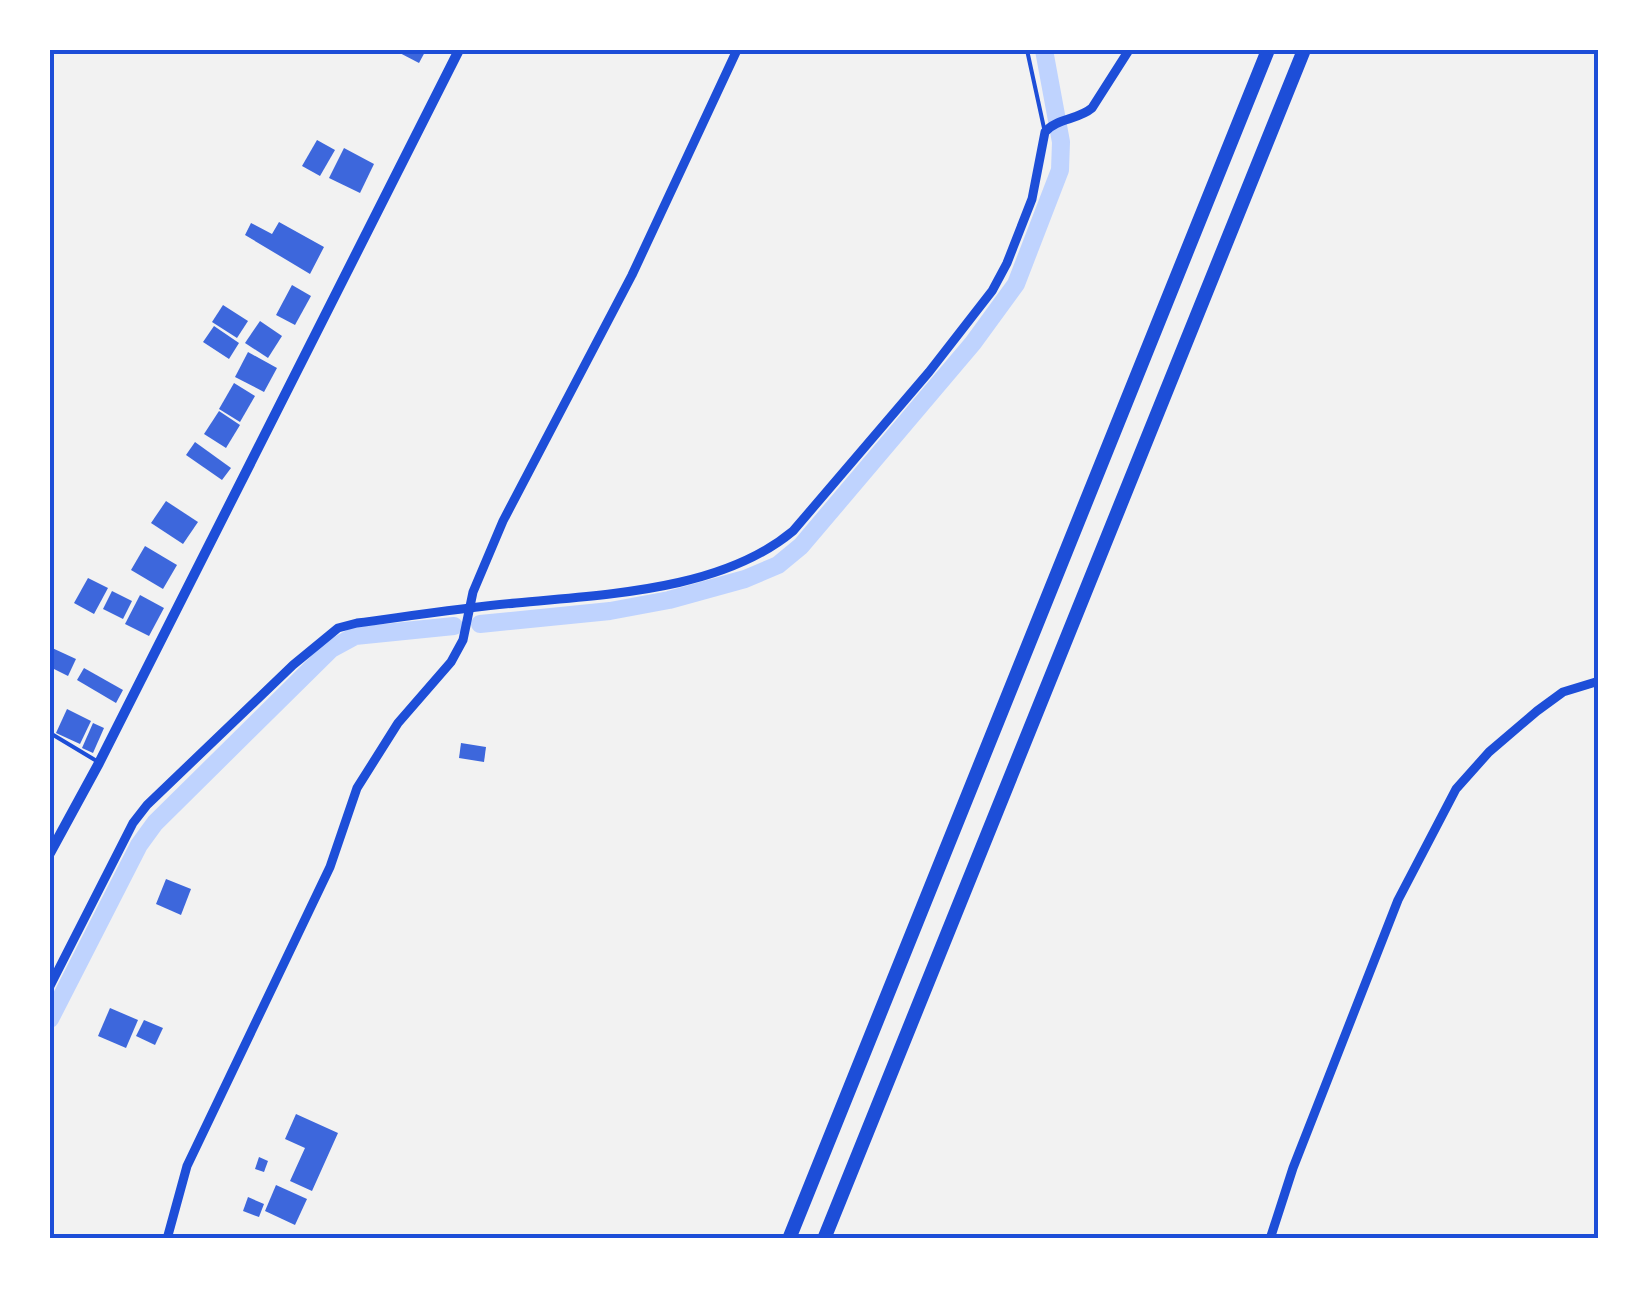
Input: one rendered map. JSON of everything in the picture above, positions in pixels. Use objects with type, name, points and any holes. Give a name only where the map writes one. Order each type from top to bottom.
[{"type":"highway","points":[[790,1239],[1268,50]]},
{"type":"highway","points":[[824,1239],[1304,50]]},
{"type":"street","points":[[50,852],[100,762],[459,50]]},
{"type":"street","points":[[167,1239],[187,1166],[330,868],[357,788],[398,723],[450,662],[463,640],[468,608],[502,521],[632,276],[737,50]]},
{"type":"street","points":[[50,986],[133,823],[146,805],[293,664],[338,628],[666,584],[746,562],[793,531],[907,399],[992,291],[1032,199],[1048,128],[1092,108],[1129,50]]},
{"type":"street","points":[[1270,1239],[1293,1168],[1392,916],[1456,789],[1489,752],[1562,692],[1599,680]]},
{"type":"lane","points":[[1027,50],[1048,128]]},
{"type":"lane","points":[[50,733],[100,762]]},
{"type":"building","points":[[394,50],[426,50],[419,63]]},
{"type":"building","points":[[317,140],[335,150],[320,176],[302,166]]},
{"type":"building","points":[[344,148],[374,164],[360,193],[329,178]]},
{"type":"building","points":[[279,222],[324,247],[310,274],[245,235],[251,223],[272,234]]},
{"type":"building","points":[[292,285],[311,296],[295,325],[276,315]]},
{"type":"building","points":[[223,305],[248,321],[237,338],[212,322]]},
{"type":"building","points":[[260,321],[282,336],[268,358],[245,343]]},
{"type":"building","points":[[214,326],[239,343],[229,359],[203,342]]},
{"type":"building","points":[[248,352],[277,368],[264,392],[235,377]]},
{"type":"building","points":[[234,383],[255,396],[240,422],[219,409]]},
{"type":"building","points":[[219,411],[240,425],[226,448],[204,434]]},
{"type":"building","points":[[195,442],[231,468],[222,480],[186,455]]},
{"type":"building","points":[[166,501],[198,522],[183,544],[151,523]]},
{"type":"building","points":[[145,546],[177,565],[163,589],[131,570]]},
{"type":"building","points":[[88,578],[108,588],[94,614],[74,603]]},
{"type":"building","points":[[112,591],[132,601],[123,619],[103,609]]},
{"type":"building","points":[[140,595],[164,608],[149,636],[125,624]]},
{"type":"building","points":[[50,647],[76,659],[68,676],[50,667]]},
{"type":"building","points":[[84,668],[123,690],[116,703],[77,680]]},
{"type":"building","points":[[67,709],[91,721],[80,744],[56,733]]},
{"type":"building","points":[[93,723],[104,728],[93,753],[82,748]]},
{"type":"building","points":[[461,743],[486,747],[484,762],[459,758]]},
{"type":"building","points":[[166,879],[191,889],[181,915],[156,904]]},
{"type":"building","points":[[110,1008],[138,1020],[126,1048],[98,1036]]},
{"type":"building","points":[[144,1020],[163,1028],[155,1045],[136,1036]]},
{"type":"building","points":[[296,1114],[338,1133],[312,1191],[290,1181],[305,1148],[285,1139]]},
{"type":"building","points":[[259,1157],[268,1161],[264,1172],[255,1169]]},
{"type":"building","points":[[276,1185],[307,1199],[295,1225],[265,1211]]},
{"type":"building","points":[[248,1197],[264,1204],[259,1217],[243,1211]]},
{"type":"waterway","points":[[480,624],[610,611],[669,600],[745,579],[778,565],[801,546],[973,343],[1016,284],[1060,170],[1061,142],[1044,50]]},
{"type":"waterway","points":[[50,1019],[139,845],[155,823],[331,649],[355,636],[454,626]]}]
